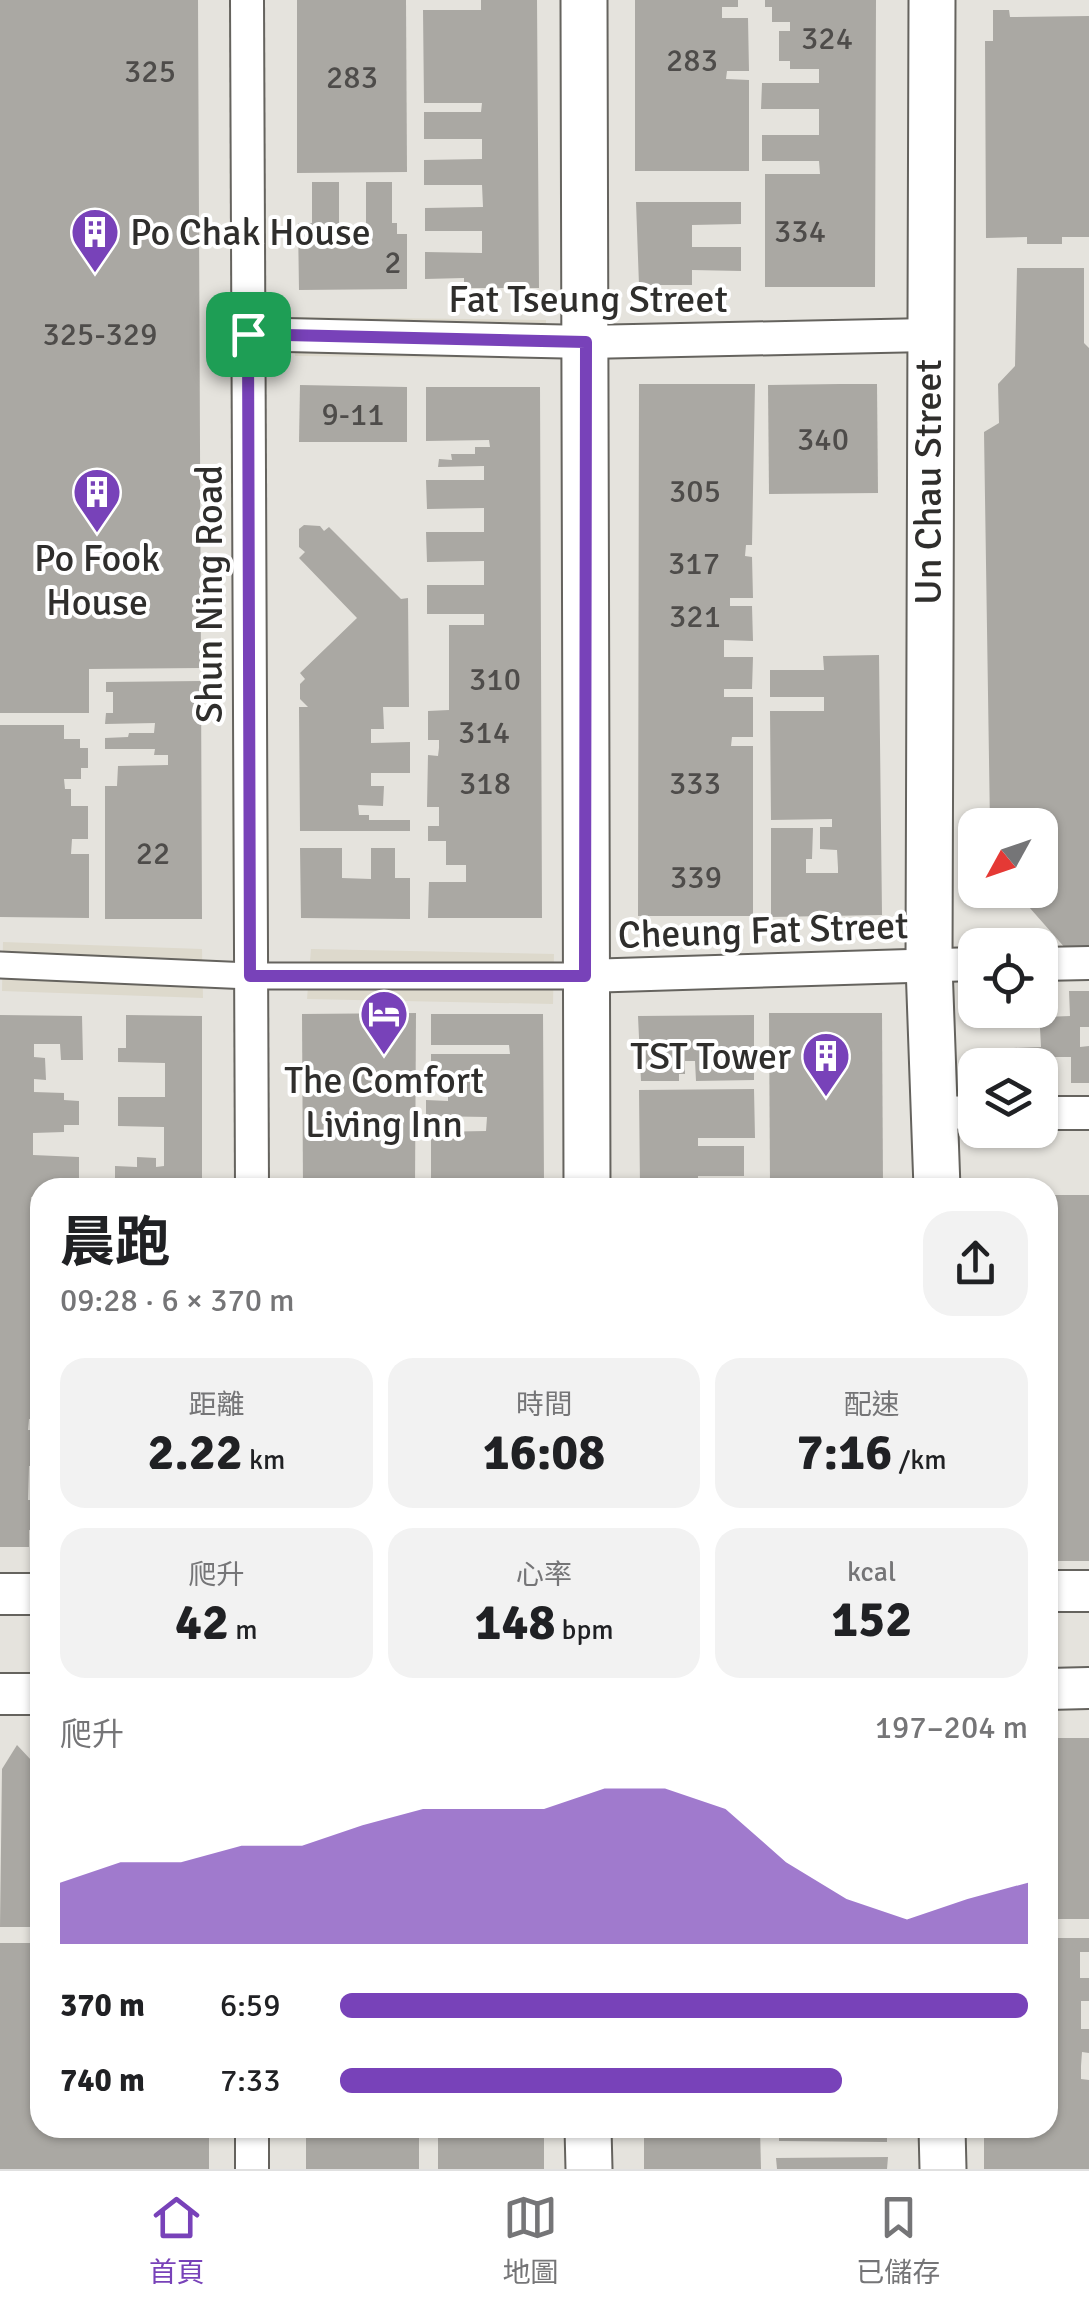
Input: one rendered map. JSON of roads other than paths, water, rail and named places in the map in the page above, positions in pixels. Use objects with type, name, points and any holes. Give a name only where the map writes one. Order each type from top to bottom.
[{"type":"main road","points":[[584,0],[586,1178]]},
{"type":"main road","name":"Un Chau Street","points":[[932,0],[929,965],[956,1112],[940,1178]]},
{"type":"main road","points":[[588,2138],[588,2169]]},
{"type":"main road","points":[[942,2138],[942,2169]]},
{"type":"street","name":"Shun Ning Road","points":[[248,0],[252,1178]]},
{"type":"street","name":"Fat Tseung Street","points":[[248,334],[586,342],[928,335]]},
{"type":"street","points":[[1058,964],[1089,963]]},
{"type":"street","points":[[929,965],[958,964]]},
{"type":"street","name":"Cheung Fat Street","points":[[0,965],[250,976],[585,976],[929,965]]},
{"type":"street","points":[[1058,1113],[1089,1113]]},
{"type":"street","points":[[1058,1591],[1089,1591]]},
{"type":"street","points":[[0,1594],[30,1594]]},
{"type":"street","points":[[1058,1689],[1089,1688]]},
{"type":"street","points":[[0,1694],[30,1694]]},
{"type":"street","points":[[252,2138],[252,2169]]},
{"type":"place","name":"Po Chak House","points":[[95,274]]},
{"type":"place","name":"Po Fook House","points":[[97,534]]},
{"type":"place","name":"The Comfort Living Inn","points":[[384,1056]]},
{"type":"place","name":"TST Tower","points":[[826,1098]]}]
